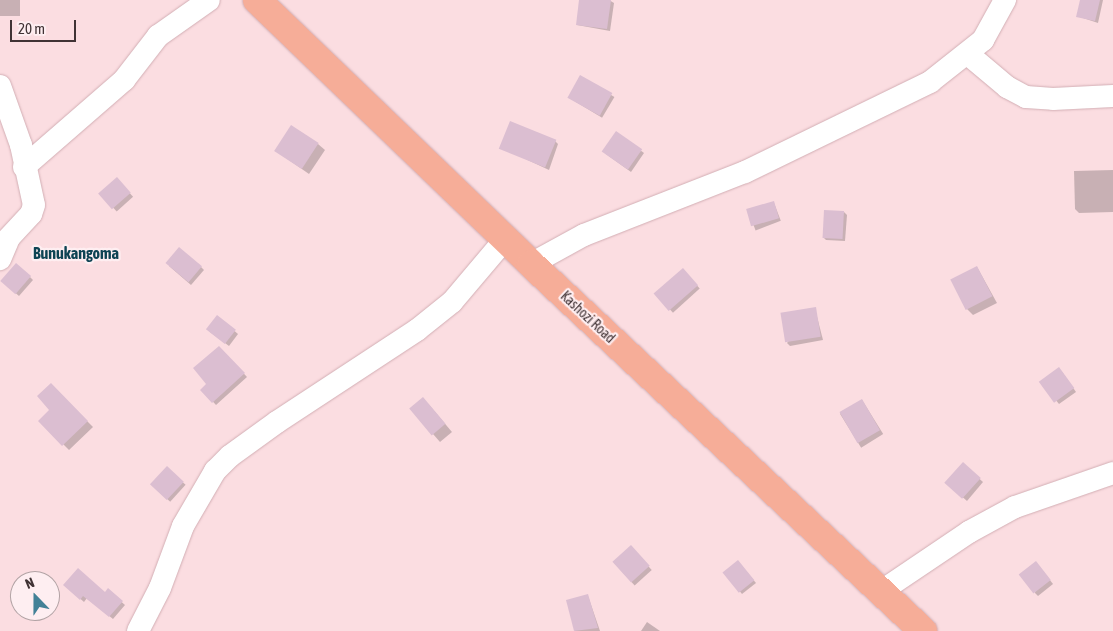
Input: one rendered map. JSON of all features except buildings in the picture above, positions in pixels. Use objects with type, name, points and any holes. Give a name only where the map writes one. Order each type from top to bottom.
[{"type":"main road","name":"Kashozi Road","points":[[257,0],[531,264],[883,590],[923,631]]},
{"type":"street","points":[[24,167],[124,80],[158,36],[209,0]]},
{"type":"street","points":[[531,264],[584,235],[745,172],[930,82],[969,55],[983,40],[1005,0]]},
{"type":"street","points":[[969,55],[1007,87],[1026,96],[1053,99],[1113,96]]},
{"type":"street","points":[[0,86],[21,145],[24,167],[34,205],[31,214],[8,238],[0,259]]},
{"type":"street","points":[[138,631],[160,588],[183,526],[215,471],[277,422],[418,330],[452,302],[506,238]]},
{"type":"street","points":[[883,590],[969,532],[1015,507],[1113,473]]},
{"type":"district","name":"Bunukangoma","points":[[76,253]]}]
